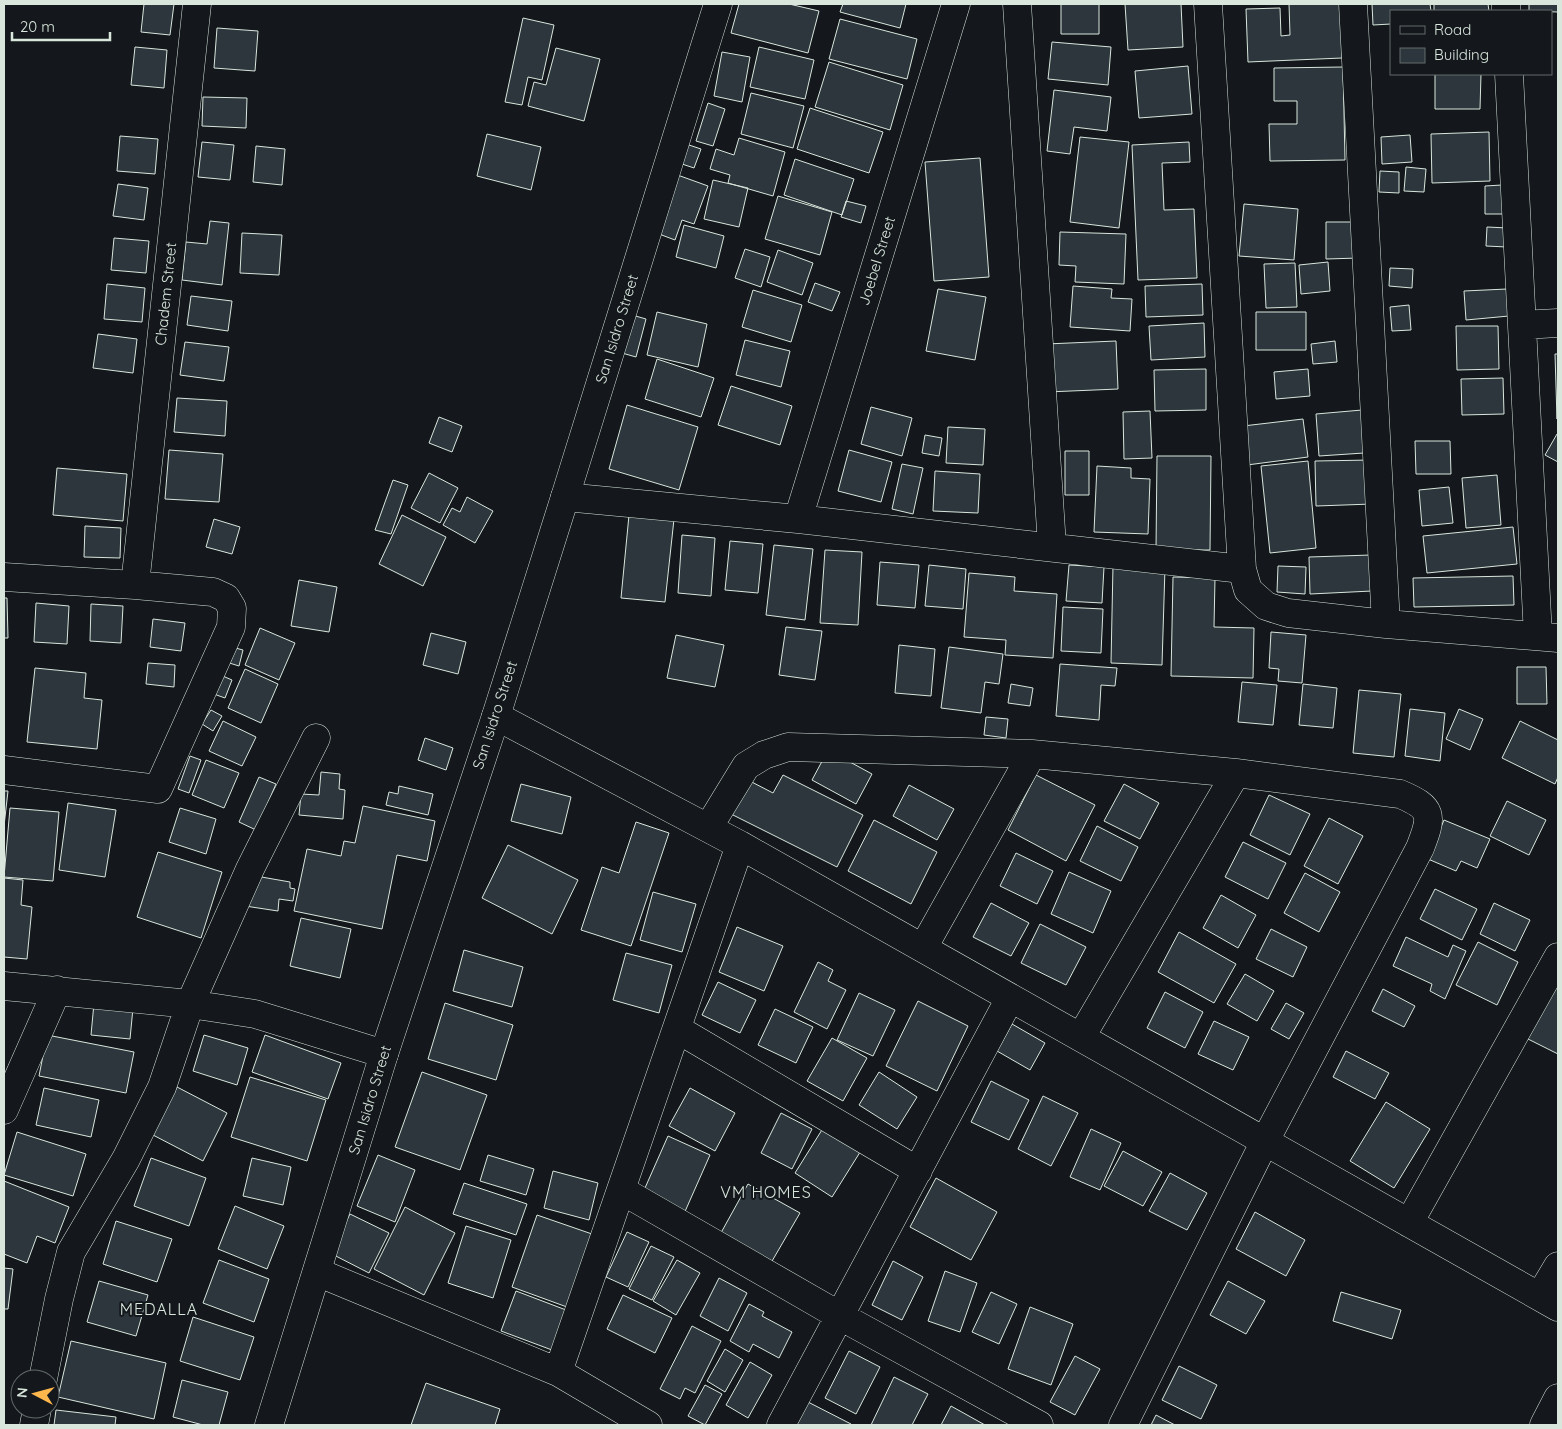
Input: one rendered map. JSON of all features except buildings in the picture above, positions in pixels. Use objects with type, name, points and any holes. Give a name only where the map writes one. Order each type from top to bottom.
[{"type":"street","name":"Chadem Street","points":[[135,585],[197,4]]},
{"type":"street","name":"San Isidro Street","points":[[269,1425],[384,1054],[496,716],[718,4]]},
{"type":"street","name":"Joebel Street","points":[[798,518],[956,4]]},
{"type":"street","points":[[1017,4],[1052,546]]},
{"type":"street","points":[[1208,4],[1242,569],[1248,590],[1266,606],[1288,613],[1386,624],[1548,637],[1522,325],[1509,75]]},
{"type":"street","points":[[1353,4],[1386,624]]},
{"type":"street","points":[[1522,325],[1558,323]]},
{"type":"street","points":[[565,497],[798,518],[1242,569]]},
{"type":"street","points":[[4,577],[213,592],[226,598],[232,608],[231,627],[158,790],[4,770]]},
{"type":"street","points":[[496,716],[740,845],[1549,1301],[1558,1266]]},
{"type":"street","points":[[45,1369],[59,1299],[71,1252],[126,1159],[162,1087],[190,1004],[250,869],[316,738]]},
{"type":"street","points":[[708,828],[746,766],[764,755],[788,747],[1032,754],[1236,773],[1400,794],[1417,801],[1427,811],[1429,826],[1420,848],[1265,1141],[1123,1425]]},
{"type":"street","points":[[923,948],[1032,754]]},
{"type":"street","points":[[1081,1037],[1236,773]]},
{"type":"street","points":[[558,1372],[740,845]]},
{"type":"street","points":[[1409,1223],[1558,957]]},
{"type":"street","points":[[4,986],[190,1004],[255,1014],[384,1054]]},
{"type":"street","points":[[4,1110],[57,990]]},
{"type":"street","points":[[782,1425],[1010,998]]},
{"type":"street","points":[[677,1029],[918,1170]]},
{"type":"street","points":[[621,1190],[840,1316],[1039,1425]]},
{"type":"street","points":[[317,1272],[558,1372],[648,1425]]},
{"type":"street","points":[[1544,1425],[1558,1398]]},
{"type":"district","name":"VM HOMES","points":[[766,1192]]},
{"type":"district","name":"MEDALLA","points":[[159,1309]]}]
